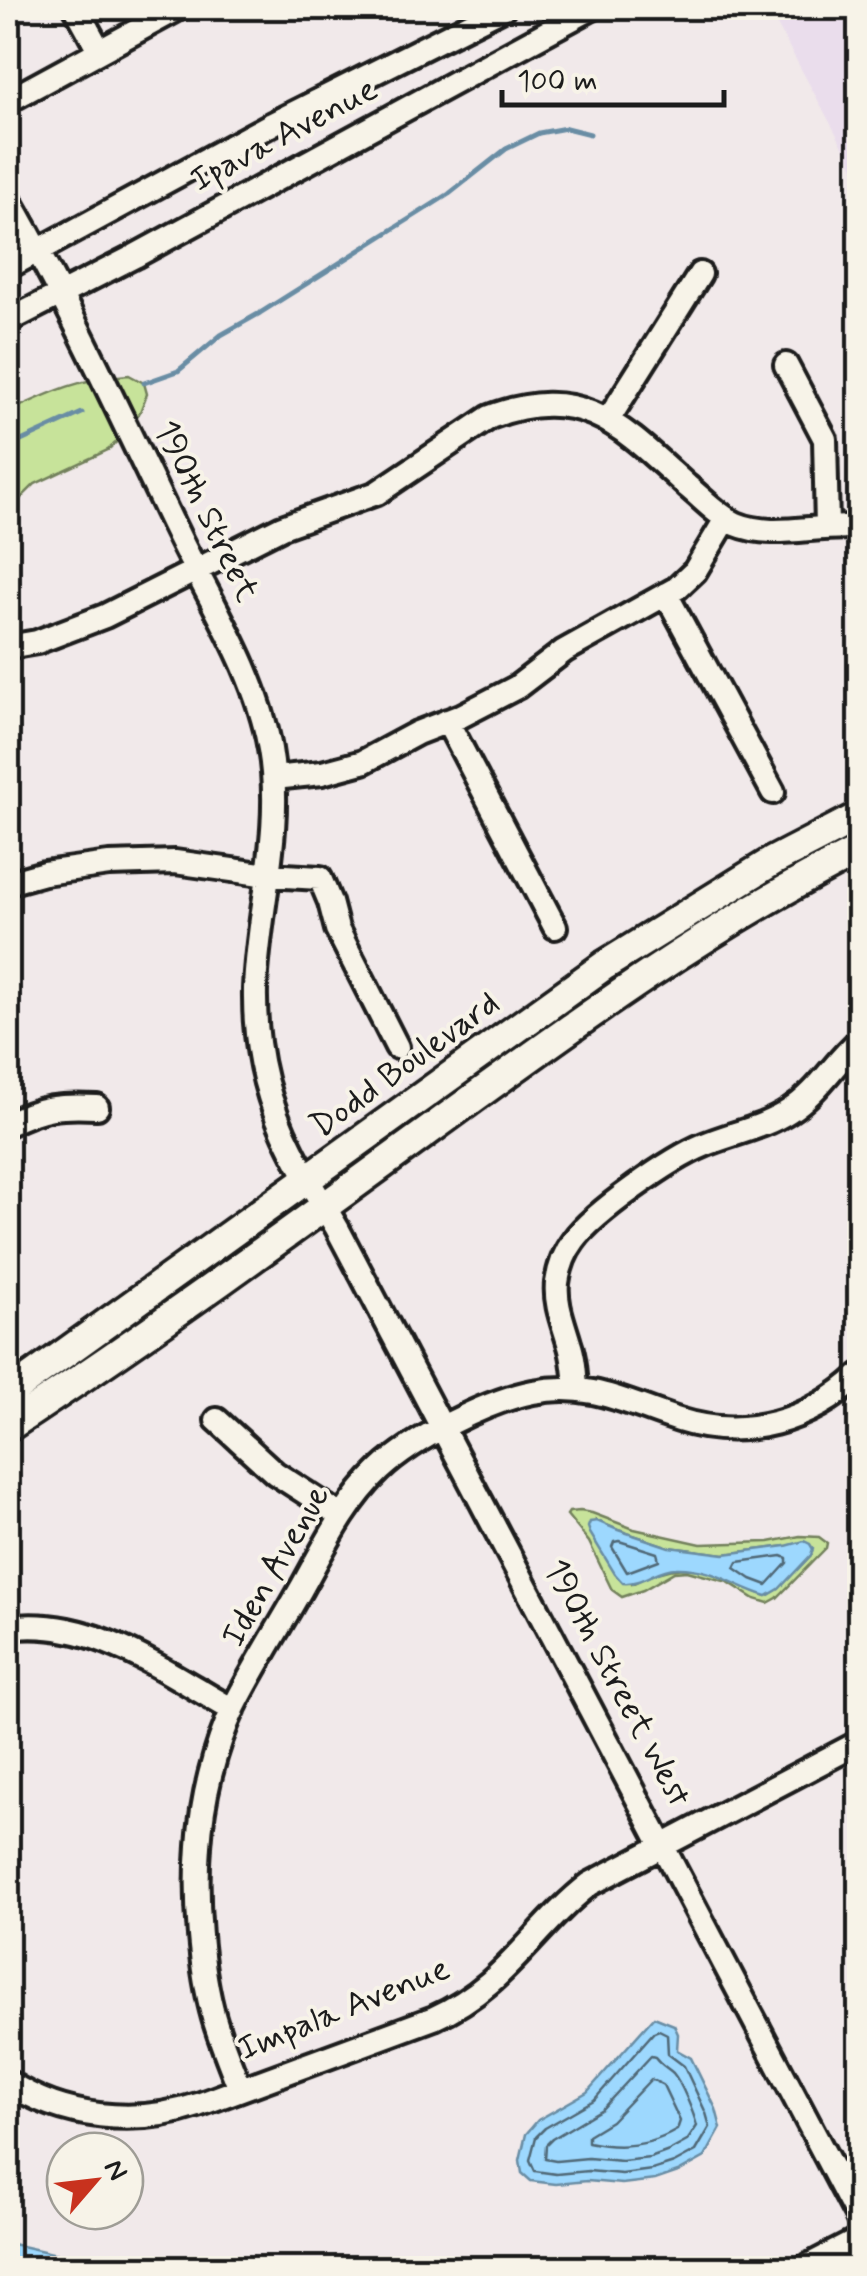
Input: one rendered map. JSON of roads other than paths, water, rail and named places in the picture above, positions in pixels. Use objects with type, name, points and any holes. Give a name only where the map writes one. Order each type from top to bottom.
[{"type":"main road","name":"Dodd Boulevard","points":[[8,1394],[605,965],[774,860],[860,816]]},
{"type":"main road","name":"Dodd Boulevard","points":[[8,1427],[325,1207],[621,992],[736,920],[860,850]]},
{"type":"street","points":[[76,8],[99,50]]},
{"type":"street","points":[[8,101],[179,8]]},
{"type":"street","name":"Ipava Avenue","points":[[8,267],[282,119],[503,8]]},
{"type":"street","name":"Ipava Avenue","points":[[8,321],[592,8]]},
{"type":"street","name":"190th Street","points":[[8,198],[38,250],[244,668],[264,722],[274,778],[274,807],[255,990],[257,1038],[274,1111],[309,1180]]},
{"type":"street","points":[[608,420],[700,274]]},
{"type":"street","points":[[786,365],[825,439],[827,527]]},
{"type":"street","points":[[8,647],[38,642],[105,616],[282,528],[377,492],[471,428],[512,409],[555,404],[608,420],[633,437],[726,519],[751,529],[860,528]]},
{"type":"street","points":[[274,778],[322,774],[363,762],[517,687],[564,651],[666,594],[694,571],[726,519]]},
{"type":"street","points":[[666,594],[773,792]]},
{"type":"street","points":[[446,721],[555,927]]},
{"type":"street","points":[[8,882],[110,864],[175,862],[320,878],[336,930],[397,1047]]},
{"type":"street","points":[[576,1388],[573,1356],[557,1293],[563,1259],[574,1239],[590,1222],[676,1159],[703,1145],[765,1124],[794,1108],[820,1086],[860,1040]]},
{"type":"street","points":[[8,1124],[52,1106],[97,1107]]},
{"type":"street","name":"190th Street West","points":[[309,1180],[860,2221]]},
{"type":"street","name":"Iden Avenue","points":[[240,2089],[215,2022],[208,1990],[198,1884],[199,1844],[208,1790],[233,1710],[342,1516],[363,1487],[395,1457],[442,1429],[488,1406],[532,1392],[576,1388],[618,1397],[692,1424],[752,1428],[803,1414],[834,1397],[860,1375]]},
{"type":"street","points":[[217,1420],[276,1473],[342,1516]]},
{"type":"street","points":[[8,1628],[46,1626],[95,1636],[233,1710]]},
{"type":"street","name":"Impala Avenue","points":[[8,2082],[61,2108],[96,2115],[173,2112],[422,2022],[460,2006],[500,1975],[555,1915],[602,1876],[860,1742]]},
{"type":"street","points":[[804,2268],[860,2240]]},
{"type":"water","points":[[597,1521],[669,1547],[724,1554],[804,1541],[813,1549],[779,1589],[767,1596],[713,1574],[689,1569],[669,1569],[637,1582],[623,1583],[590,1533],[590,1522]]},
{"type":"water","points":[[654,2017],[674,2025],[677,2050],[691,2058],[716,2109],[721,2128],[705,2157],[655,2180],[622,2184],[531,2181],[522,2173],[520,2160],[526,2134],[538,2120],[587,2092]]},
{"type":"water","points":[[8,2243],[114,2267],[115,2268],[8,2268]]},
{"type":"waterway","points":[[144,383],[178,371],[221,335],[449,194],[506,149],[539,133],[566,128],[590,134]]},
{"type":"waterway","points":[[8,447],[82,413]]}]
